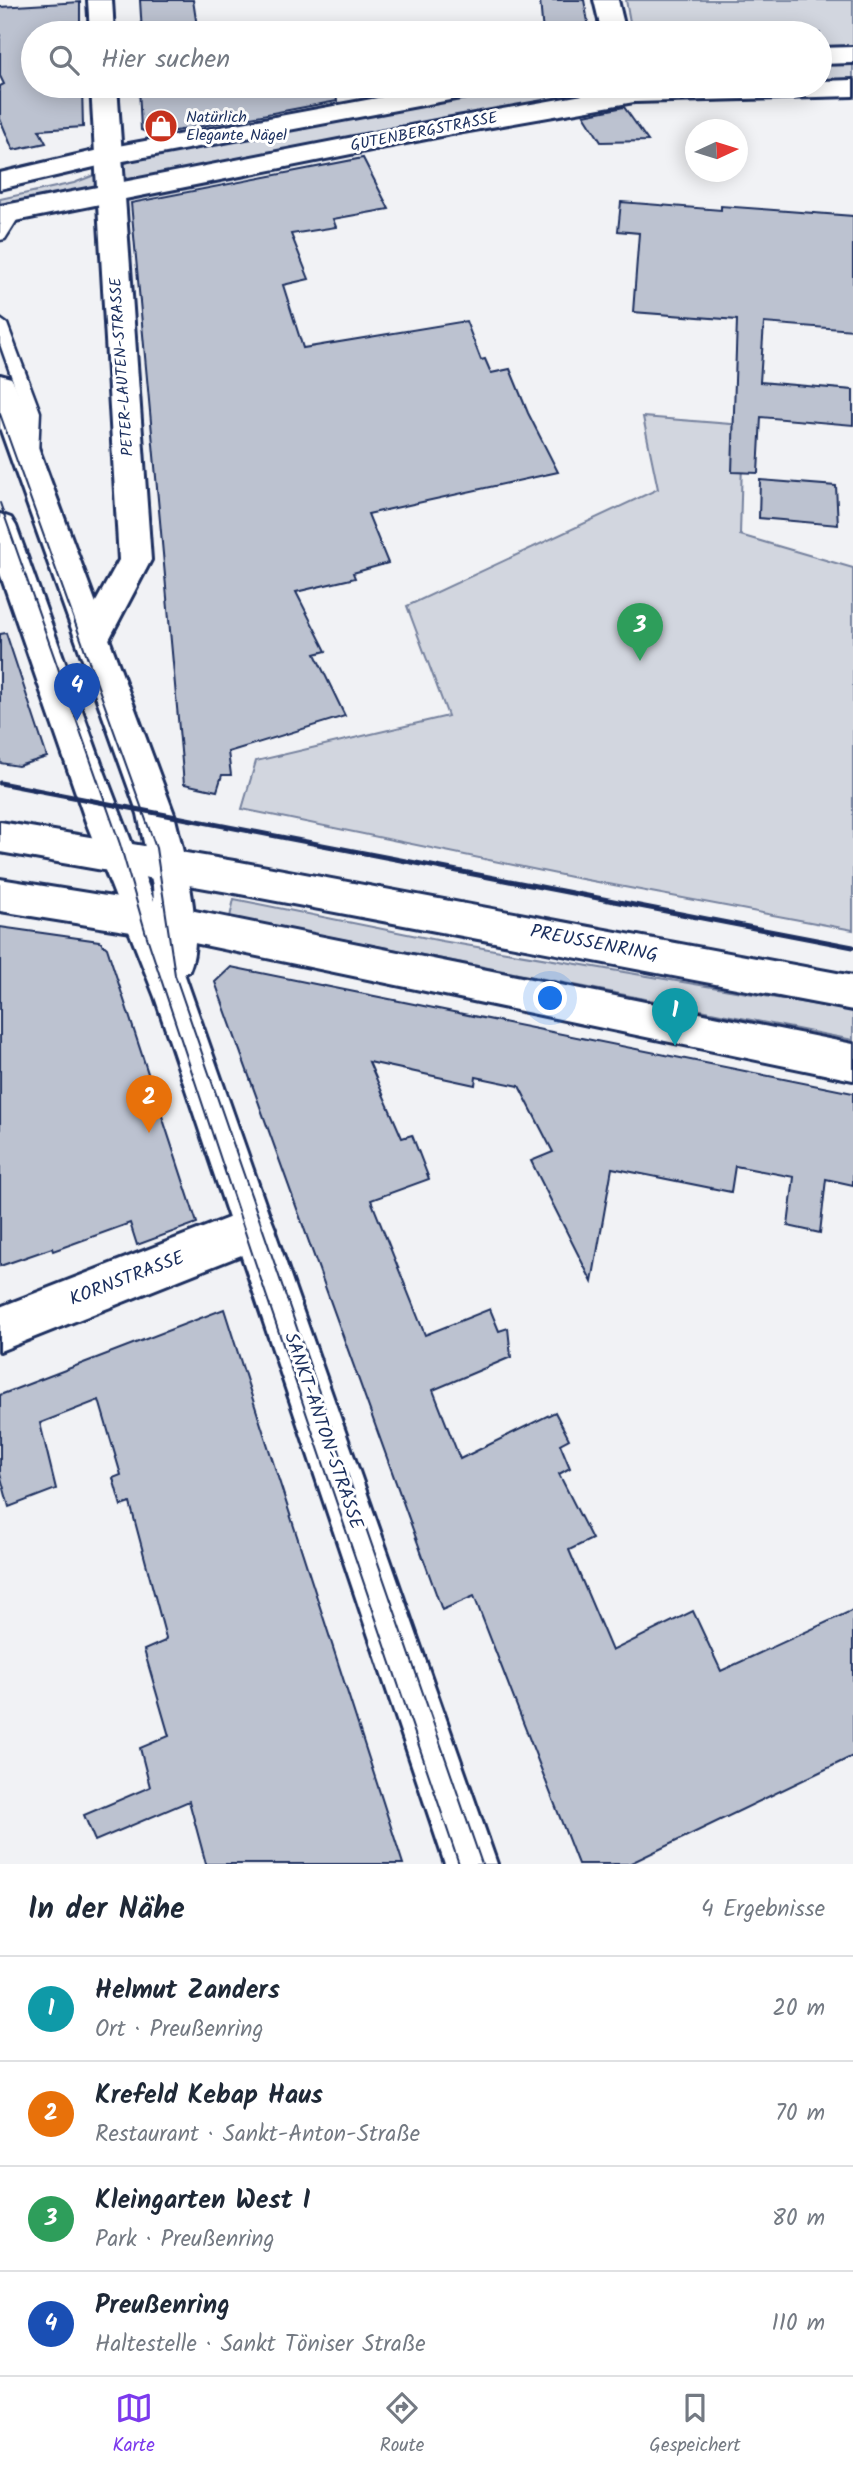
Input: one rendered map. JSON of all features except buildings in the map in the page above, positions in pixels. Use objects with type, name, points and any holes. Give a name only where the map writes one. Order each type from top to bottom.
[{"type":"street","points":[[100,0],[101,21]]},
{"type":"street","points":[[606,0],[611,21]]},
{"type":"street","points":[[832,56],[853,55]]},
{"type":"street","name":"GUTENBERGSTRASSE","points":[[832,88],[853,88]]},
{"type":"street","name":"PETER-LAUTEN-STRASSE","points":[[93,638],[135,559],[105,98]]},
{"type":"street","name":"GUTENBERGSTRASSE","points":[[0,181],[107,156],[418,98]]},
{"type":"street","name":"GUTENBERGSTRASSE","points":[[8,214],[593,98]]},
{"type":"street","points":[[0,385],[156,814],[169,865],[157,920]]},
{"type":"street","points":[[0,526],[9,583],[115,856],[157,920]]},
{"type":"street","name":"PREUSSENRING","points":[[0,837],[169,865],[853,993]]},
{"type":"street","points":[[0,895],[157,920],[853,1062]]},
{"type":"street","name":"SANKT-ANTON-STRASSE","points":[[157,920],[175,997],[471,1864]]},
{"type":"street","name":"KORNSTRASSE","points":[[0,1328],[254,1229]]},
{"type":"lane","points":[[0,236],[8,214]]},
{"type":"lane","points":[[0,324],[32,412],[30,464]]},
{"type":"shaded area","points":[[626,0],[853,0],[853,88],[832,88],[832,21],[630,21]]},
{"type":"shaded area","points":[[446,98],[589,98],[143,178],[0,208],[0,199],[74,183],[131,161]]},
{"type":"shaded area","points":[[643,417],[743,425],[740,535],[853,568],[853,930],[571,877],[242,809],[256,761],[448,716],[407,606],[658,489]]},
{"type":"shaded area","points":[[234,899],[442,941],[853,1011],[853,1040],[230,917]]},
{"type":"tram line","points":[[0,414],[156,848],[175,975],[482,1864]]},
{"type":"tram line","points":[[0,503],[120,844],[146,934],[255,1262],[459,1864]]},
{"type":"railway","points":[[0,783],[853,947]]},
{"type":"place","name":"Natürlich Elegante Nägel","points":[[161,126]]},
{"type":"place","name":"Kleingarten West I","points":[[640,661]]},
{"type":"place","name":"Preußenring","points":[[77,721]]},
{"type":"place","name":"Helmut Zanders","points":[[675,1046]]},
{"type":"place","name":"Krefeld Kebap Haus","points":[[149,1133]]}]
